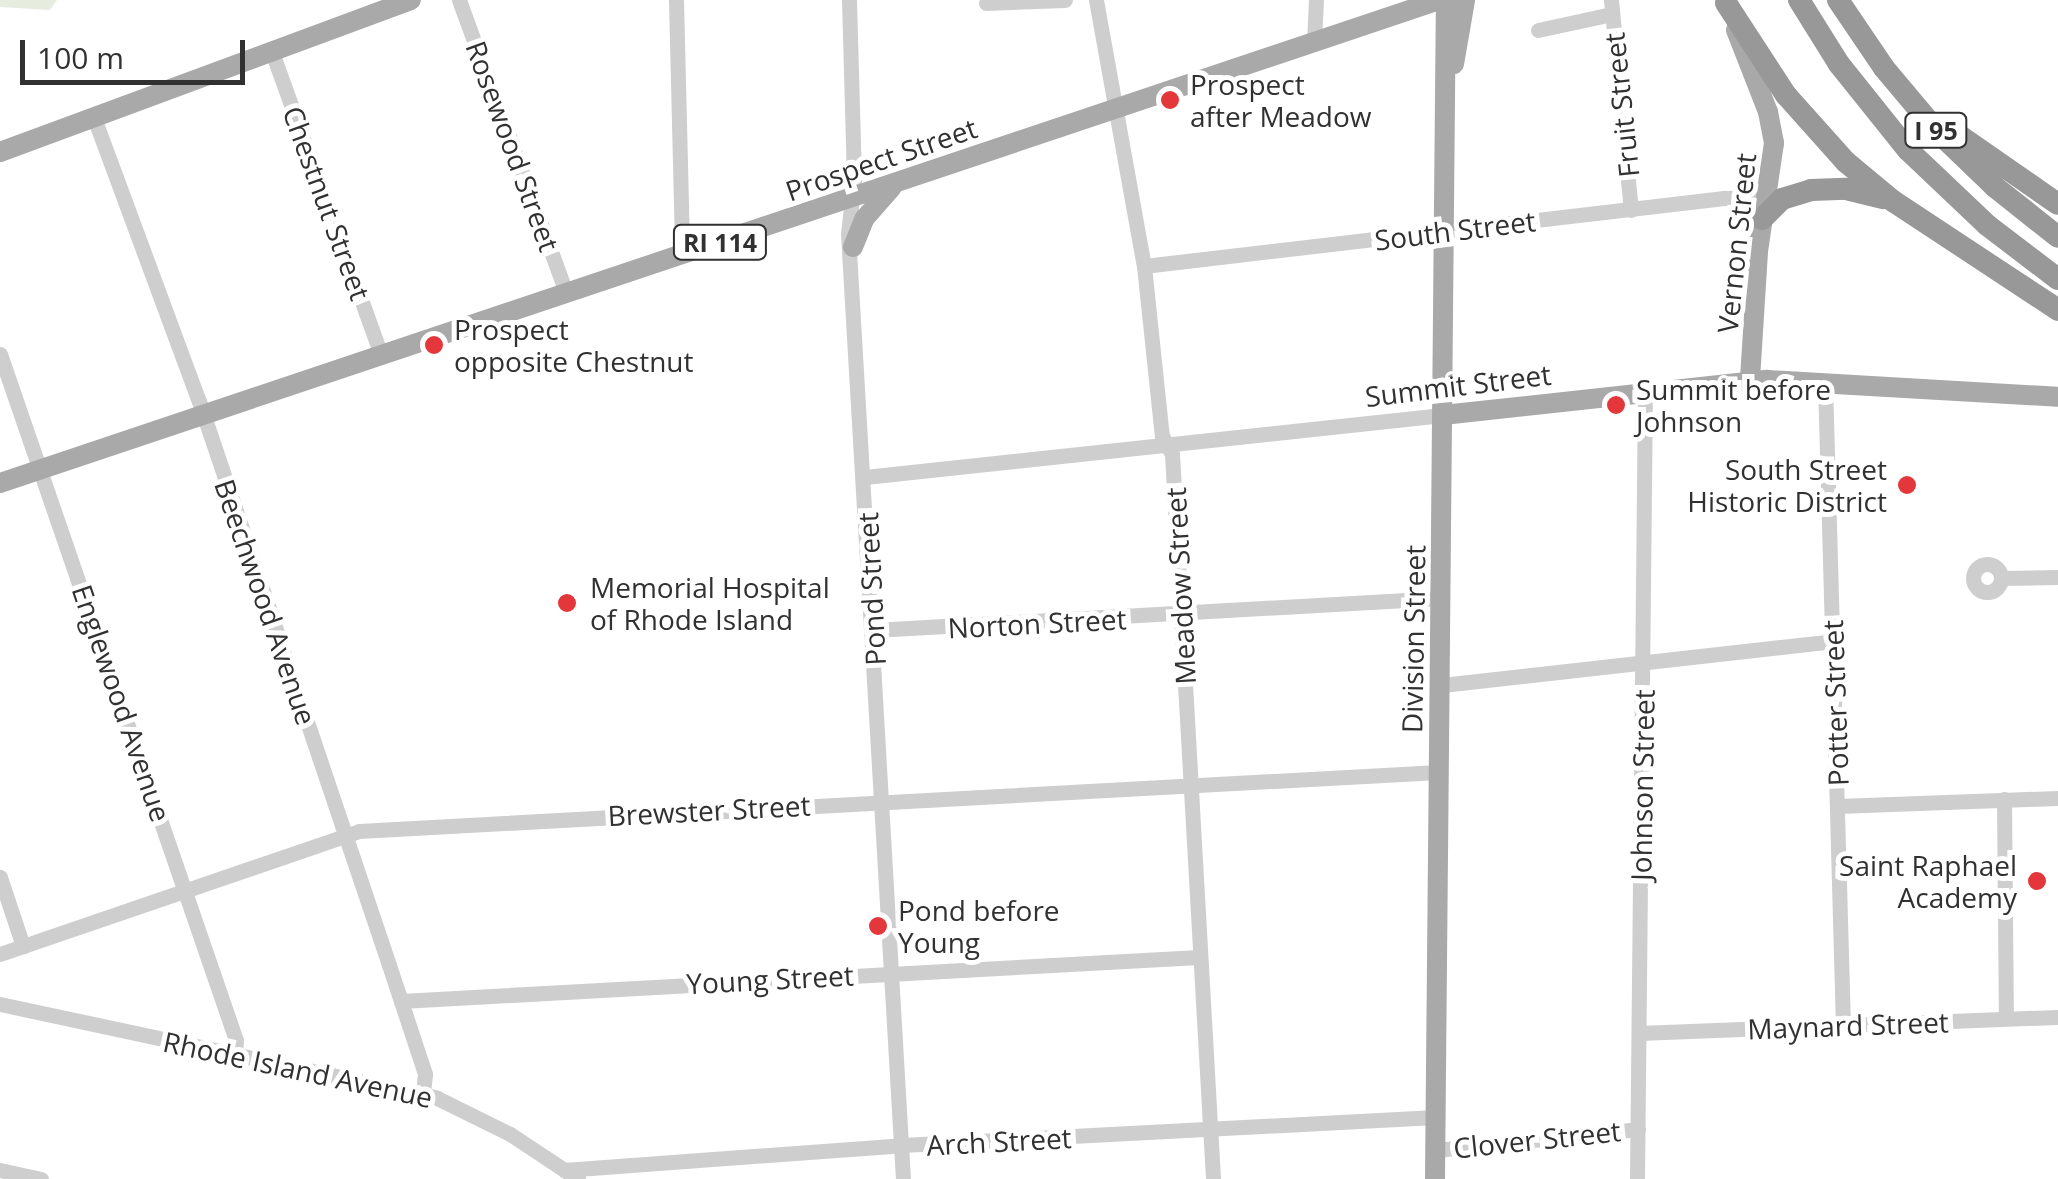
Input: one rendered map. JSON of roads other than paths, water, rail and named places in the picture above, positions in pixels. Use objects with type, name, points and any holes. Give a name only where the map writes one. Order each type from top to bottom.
[{"type":"highway","points":[[1781,0],[1830,51]]},
{"type":"highway","name":"I 95","points":[[1799,0],[1872,108],[1926,169],[1987,225],[2058,279]]},
{"type":"highway","name":"I 95","points":[[1838,0],[1913,104],[1984,178],[2058,236]]},
{"type":"highway","points":[[1725,1],[1760,59],[1808,123],[1893,201],[2058,310]]},
{"type":"highway","points":[[1913,104],[2058,204]]},
{"type":"highway","points":[[1765,208],[1811,190],[1846,189],[1893,201]]},
{"type":"main road","points":[[0,152],[412,0]]},
{"type":"main road","name":"Prospect Street","points":[[0,483],[566,292],[849,202],[898,181],[1442,0]]},
{"type":"main road","name":"Division Street","points":[[1435,1179],[1446,100],[1442,0]]},
{"type":"main road","name":"Division Street","points":[[1446,100],[1465,0]]},
{"type":"main road","name":"Vernon Street","points":[[1725,1],[1771,121],[1774,164],[1765,208],[1750,380]]},
{"type":"main road","points":[[852,247],[865,218],[898,181]]},
{"type":"main road","name":"Summit Street","points":[[1443,415],[1750,380],[2058,397]]},
{"type":"street","name":"Rosewood Street","points":[[459,0],[566,292]]},
{"type":"street","points":[[676,0],[682,254]]},
{"type":"street","name":"Pond Street","points":[[849,0],[854,180],[849,202],[903,1179]]},
{"type":"street","points":[[986,3],[1065,0]]},
{"type":"street","name":"Meadow Street","points":[[1096,0],[1119,109],[1144,266],[1162,436],[1172,454],[1184,616],[1212,1179]]},
{"type":"street","points":[[1314,42],[1316,0]]},
{"type":"street","points":[[1538,30],[1612,7]]},
{"type":"street","name":"Fruit Street","points":[[1612,7],[1631,210]]},
{"type":"street","name":"Chestnut Street","points":[[272,52],[381,354]]},
{"type":"street","name":"Beechwood Avenue","points":[[93,115],[203,414],[401,1000],[425,1074],[423,1094]]},
{"type":"street","name":"South Street","points":[[1144,266],[1631,210],[1765,208]]},
{"type":"street","name":"Englewood Avenue","points":[[0,354],[186,891],[236,1040],[235,1054]]},
{"type":"street","name":"Potter Street","points":[[1825,382],[1843,1025]]},
{"type":"street","name":"Johnson Street","points":[[1637,1179],[1645,392]]},
{"type":"street","name":"Summit Street","points":[[865,477],[1443,415]]},
{"type":"street","points":[[2002,578],[2058,577]]},
{"type":"street","name":"Norton Street","points":[[873,630],[1184,616],[1441,598]]},
{"type":"street","points":[[1442,685],[1834,641]]},
{"type":"street","name":"Brewster Street","points":[[0,954],[345,836],[529,820],[1438,772]]},
{"type":"street","points":[[1838,806],[2058,798]]},
{"type":"street","points":[[2004,799],[2006,1018]]},
{"type":"street","points":[[0,877],[23,946]]},
{"type":"street","name":"Young Street","points":[[401,1000],[1199,956]]},
{"type":"street","name":"Rhode Island Avenue","points":[[0,1004],[423,1094],[465,1108],[571,1174]]},
{"type":"street","name":"Maynard Street","points":[[1638,1033],[2058,1017]]},
{"type":"street","name":"Arch Street","points":[[571,1174],[902,1145],[1435,1118]]},
{"type":"street","name":"Clover Street","points":[[1436,1150],[1638,1129]]},
{"type":"street","points":[[0,1170],[41,1179]]},
{"type":"place","name":"Prospect after Meadow","points":[[1170,100]]},
{"type":"place","name":"Prospect opposite Chestnut","points":[[434,345]]},
{"type":"place","name":"Summit before Johnson","points":[[1616,405]]},
{"type":"place","name":"South Street Historic District","points":[[1907,485]]},
{"type":"place","name":"Memorial Hospital of Rhode Island","points":[[567,603]]},
{"type":"place","name":"Saint Raphael Academy","points":[[2037,881]]},
{"type":"place","name":"Pond before Young","points":[[878,926]]}]
